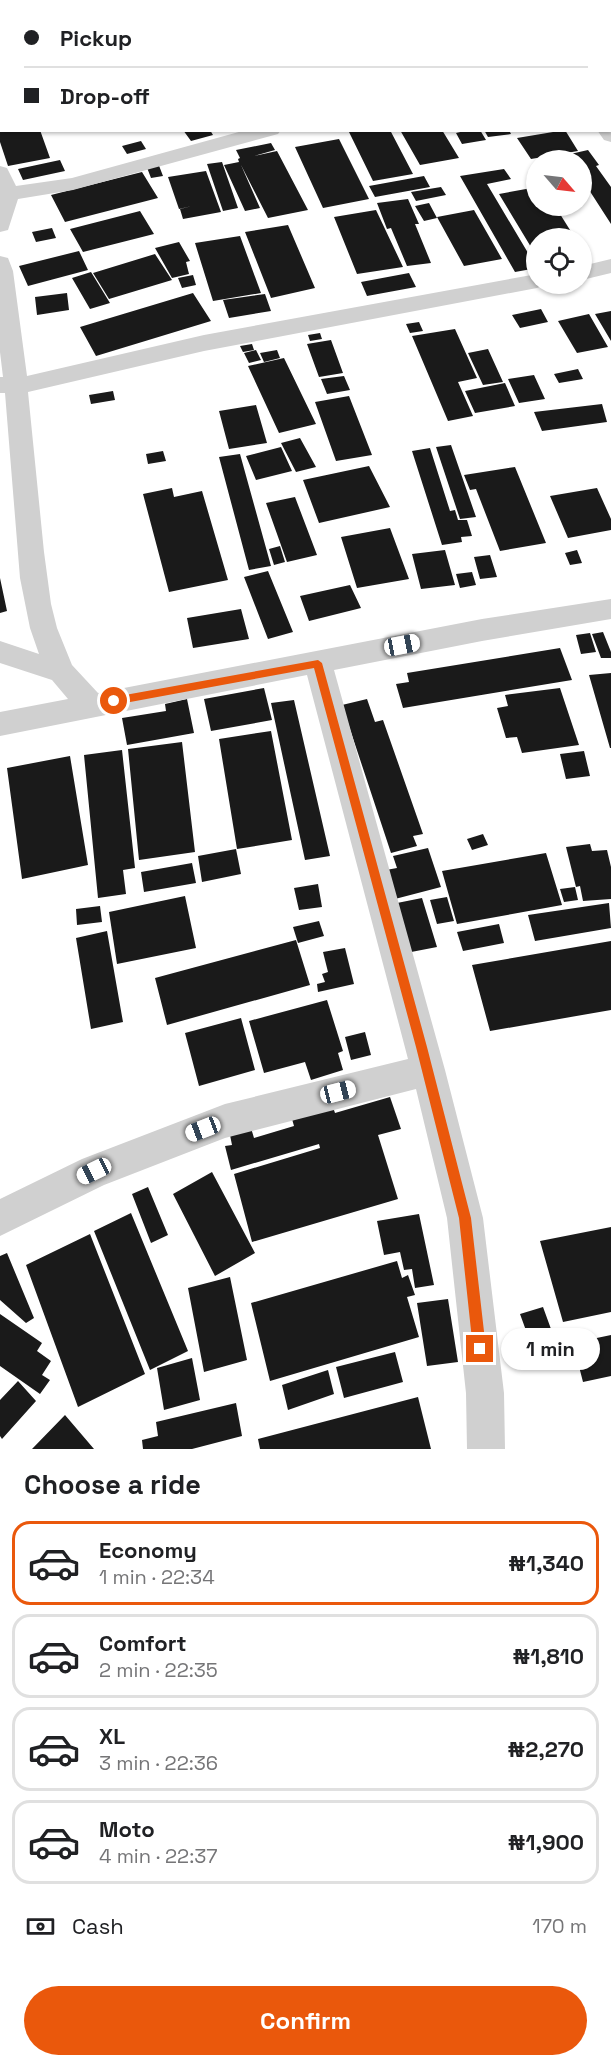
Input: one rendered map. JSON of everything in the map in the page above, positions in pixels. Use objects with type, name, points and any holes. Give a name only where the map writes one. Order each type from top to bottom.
[{"type":"street","points":[[9,194],[73,184],[264,132]]},
{"type":"street","points":[[0,172],[9,194],[0,225]]},
{"type":"street","points":[[592,271],[611,266]]},
{"type":"street","points":[[2,273],[6,312],[8,385],[39,607],[47,641],[61,672],[91,705]]},
{"type":"street","points":[[8,385],[204,343],[526,283]]},
{"type":"street","points":[[0,723],[482,630],[611,609]]},
{"type":"street","points":[[0,652],[61,672]]},
{"type":"street","points":[[318,663],[428,1070],[465,1218],[485,1393],[486,1449]]},
{"type":"street","points":[[0,1218],[94,1171],[225,1121],[428,1070]]},
{"type":"building","points":[[0,132],[41,132],[50,158],[8,166],[0,142]]},
{"type":"building","points":[[184,132],[211,132],[213,135],[191,141]]},
{"type":"building","points":[[349,132],[391,132],[413,174],[373,181]]},
{"type":"building","points":[[401,132],[443,132],[459,158],[420,165]]},
{"type":"building","points":[[481,132],[486,140],[462,144],[456,133]]},
{"type":"building","points":[[485,132],[510,132],[511,134],[488,137]]},
{"type":"building","points":[[553,132],[566,132],[577,150],[526,150],[517,138]]},
{"type":"building","points":[[339,139],[369,199],[323,208],[295,147]]},
{"type":"building","points":[[141,141],[146,149],[127,154],[122,146]]},
{"type":"building","points":[[271,143],[275,150],[254,156],[277,151],[308,210],[268,218],[241,165],[260,208],[245,211],[224,165],[239,162],[240,158],[236,150]]},
{"type":"building","points":[[592,155],[599,165],[596,166],[611,187],[611,224],[592,195]]},
{"type":"building","points":[[60,160],[65,171],[23,180],[18,169]]},
{"type":"building","points":[[222,162],[238,208],[223,211],[207,164]]},
{"type":"building","points":[[158,163],[163,176],[151,178],[146,165]]},
{"type":"building","points":[[504,169],[511,179],[487,184],[526,250],[526,270],[515,272],[460,176]]},
{"type":"building","points":[[206,171],[221,212],[183,219],[180,209],[192,206],[179,209],[168,177]]},
{"type":"building","points":[[142,172],[158,198],[65,222],[51,195]]},
{"type":"building","points":[[424,176],[430,187],[375,197],[369,186]]},
{"type":"building","points":[[441,187],[446,195],[416,201],[411,192]]},
{"type":"building","points":[[526,189],[526,216],[561,216],[569,228],[526,228],[526,239],[499,194]]},
{"type":"building","points":[[408,199],[419,224],[415,224],[431,263],[407,266],[391,228],[387,229],[377,203]]},
{"type":"building","points":[[429,203],[437,218],[424,221],[415,206]]},
{"type":"building","points":[[376,210],[403,267],[357,274],[334,217]]},
{"type":"building","points":[[474,210],[502,259],[464,266],[437,217]]},
{"type":"building","points":[[140,211],[154,234],[83,252],[70,229]]},
{"type":"building","points":[[288,225],[315,288],[271,298],[245,232]]},
{"type":"building","points":[[52,228],[56,238],[36,242],[32,232]]},
{"type":"building","points":[[240,236],[261,293],[213,301],[195,243]]},
{"type":"building","points":[[179,242],[190,261],[186,262],[189,274],[172,278],[155,248]]},
{"type":"building","points":[[79,251],[88,270],[28,286],[19,266]]},
{"type":"building","points":[[155,254],[172,280],[109,299],[93,273]]},
{"type":"building","points":[[91,272],[110,303],[90,309],[72,278]]},
{"type":"building","points":[[409,273],[416,287],[367,296],[361,282]]},
{"type":"building","points":[[193,275],[196,285],[182,288],[178,278]]},
{"type":"building","points":[[67,293],[69,310],[37,315],[35,297]]},
{"type":"building","points":[[193,293],[211,321],[96,356],[80,327]]},
{"type":"building","points":[[265,294],[271,311],[229,318],[223,300]]},
{"type":"building","points":[[541,309],[548,322],[520,328],[512,315]]},
{"type":"building","points":[[611,311],[611,341],[595,314]]},
{"type":"building","points":[[589,314],[608,347],[577,353],[558,321]]},
{"type":"building","points":[[419,322],[423,331],[410,333],[406,324]]},
{"type":"building","points":[[455,329],[477,378],[458,382],[473,416],[448,421],[412,336]]},
{"type":"building","points":[[320,333],[322,339],[310,341],[308,335]]},
{"type":"building","points":[[331,340],[343,373],[319,377],[307,344]]},
{"type":"building","points":[[252,344],[254,350],[243,352],[240,346]]},
{"type":"building","points":[[488,349],[503,382],[483,385],[468,353]]},
{"type":"building","points":[[256,350],[261,360],[249,363],[244,353]]},
{"type":"building","points":[[277,350],[280,358],[264,362],[260,353]]},
{"type":"building","points":[[284,358],[316,424],[279,433],[248,366]]},
{"type":"building","points":[[578,369],[583,379],[559,383],[554,374]]},
{"type":"building","points":[[534,375],[545,399],[519,403],[508,379]]},
{"type":"building","points":[[344,376],[350,390],[327,394],[321,379]]},
{"type":"building","points":[[505,383],[515,406],[475,413],[465,391]]},
{"type":"building","points":[[113,391],[115,400],[91,404],[89,395]]},
{"type":"building","points":[[349,396],[372,455],[336,461],[315,402]]},
{"type":"building","points":[[602,404],[607,422],[542,431],[534,412]]},
{"type":"building","points":[[256,405],[267,443],[229,449],[219,411]]},
{"type":"building","points":[[300,438],[316,467],[296,472],[281,443]]},
{"type":"building","points":[[451,445],[476,517],[460,519],[436,447]]},
{"type":"building","points":[[281,447],[292,471],[256,480],[246,456]]},
{"type":"building","points":[[430,448],[450,511],[455,510],[458,520],[467,520],[472,536],[461,537],[462,542],[442,545],[412,451]]},
{"type":"building","points":[[163,451],[166,461],[148,464],[146,454]]},
{"type":"building","points":[[240,454],[271,566],[249,570],[219,457]]},
{"type":"building","points":[[369,466],[390,507],[319,523],[303,480]]},
{"type":"building","points":[[515,467],[546,543],[500,551],[476,489],[470,490],[464,475]]},
{"type":"building","points":[[172,488],[174,497],[202,491],[228,580],[169,592],[143,494]]},
{"type":"building","points":[[597,488],[611,519],[611,530],[568,538],[550,496]]},
{"type":"building","points":[[295,497],[317,555],[287,562],[266,503]]},
{"type":"building","points":[[390,528],[409,579],[357,588],[341,537]]},
{"type":"building","points":[[280,546],[285,562],[274,565],[269,549]]},
{"type":"building","points":[[445,550],[455,585],[421,589],[412,554]]},
{"type":"building","points":[[577,550],[582,563],[570,565],[565,553]]},
{"type":"building","points":[[490,555],[497,577],[480,579],[474,557]]},
{"type":"building","points":[[268,571],[293,632],[268,639],[244,577]]},
{"type":"building","points":[[472,572],[476,585],[460,588],[456,574]]},
{"type":"building","points":[[0,578],[7,611],[0,613]]},
{"type":"building","points":[[350,585],[361,608],[309,621],[300,596]]},
{"type":"building","points":[[241,609],[249,639],[193,648],[187,618]]},
{"type":"building","points":[[603,632],[611,658],[601,658],[592,634]]},
{"type":"building","points":[[590,633],[596,652],[581,654],[576,635]]},
{"type":"building","points":[[560,648],[572,680],[403,708],[396,684],[409,682],[407,673]]},
{"type":"building","points":[[611,673],[611,748],[610,748],[589,675]]},
{"type":"building","points":[[264,688],[272,720],[211,731],[204,699]]},
{"type":"building","points":[[560,688],[579,745],[522,753],[517,737],[506,738],[497,708],[508,706],[505,695]]},
{"type":"building","points":[[187,699],[194,733],[127,745],[122,718],[166,711],[165,704]]},
{"type":"building","points":[[367,699],[375,722],[383,720],[423,834],[413,836],[417,846],[391,853],[342,705]]},
{"type":"building","points":[[294,700],[330,856],[305,860],[271,703]]},
{"type":"building","points":[[271,731],[292,840],[237,849],[219,739]]},
{"type":"building","points":[[182,742],[195,852],[139,860],[128,749]]},
{"type":"building","points":[[122,750],[135,868],[123,870],[126,894],[98,898],[84,755]]},
{"type":"building","points":[[584,751],[590,776],[566,779],[560,754]]},
{"type":"building","points":[[70,756],[88,865],[22,879],[7,768]]},
{"type":"building","points":[[483,834],[488,845],[472,850],[467,839]]},
{"type":"building","points":[[590,844],[592,851],[607,850],[611,867],[611,899],[583,901],[580,886],[576,887],[566,847]]},
{"type":"building","points":[[428,848],[441,887],[395,899],[386,870],[397,868],[393,856]]},
{"type":"building","points":[[236,849],[241,874],[202,882],[198,856]]},
{"type":"building","points":[[546,853],[562,905],[457,924],[442,871]]},
{"type":"building","points":[[192,863],[196,883],[144,892],[141,872]]},
{"type":"building","points":[[318,884],[322,907],[299,910],[294,888]]},
{"type":"building","points":[[575,887],[578,900],[564,902],[560,889]]},
{"type":"building","points":[[185,896],[196,948],[117,964],[109,912]]},
{"type":"building","points":[[447,897],[454,921],[437,924],[430,900]]},
{"type":"building","points":[[422,898],[437,947],[406,953],[392,904]]},
{"type":"building","points":[[609,903],[611,928],[535,941],[528,915]]},
{"type":"building","points":[[100,906],[102,922],[77,925],[76,909]]},
{"type":"building","points":[[319,921],[324,936],[298,943],[293,927]]},
{"type":"building","points":[[499,924],[504,943],[463,951],[457,932]]},
{"type":"building","points":[[107,931],[123,1022],[91,1029],[76,938]]},
{"type":"building","points":[[296,940],[310,985],[167,1025],[155,978]]},
{"type":"building","points":[[611,941],[611,1010],[490,1031],[472,965]]},
{"type":"building","points":[[345,948],[354,984],[318,992],[317,984],[325,982],[322,974],[328,972],[323,952]]},
{"type":"building","points":[[327,1000],[343,1051],[338,1053],[343,1070],[311,1080],[305,1062],[264,1073],[249,1021]]},
{"type":"building","points":[[241,1018],[255,1070],[199,1086],[185,1033]]},
{"type":"building","points":[[365,1032],[371,1055],[351,1060],[345,1037]]},
{"type":"building","points":[[390,1097],[401,1129],[378,1135],[398,1199],[252,1242],[234,1174],[320,1148],[319,1144],[231,1170],[225,1146],[232,1145],[230,1135],[251,1128],[254,1138],[294,1126],[290,1112],[331,1101],[335,1113]]},
{"type":"building","points":[[212,1172],[255,1253],[215,1276],[173,1194]]},
{"type":"building","points":[[148,1187],[168,1235],[151,1243],[132,1194]]},
{"type":"building","points":[[131,1213],[188,1351],[150,1370],[94,1231]]},
{"type":"building","points":[[419,1214],[434,1285],[415,1288],[412,1269],[404,1270],[400,1252],[384,1255],[377,1221]]},
{"type":"building","points":[[611,1227],[611,1312],[563,1322],[540,1241]]},
{"type":"building","points":[[90,1234],[145,1374],[78,1407],[26,1265]]},
{"type":"building","points":[[7,1253],[34,1318],[26,1323],[0,1300],[0,1256]]},
{"type":"building","points":[[397,1261],[402,1278],[408,1275],[415,1295],[407,1297],[419,1337],[270,1381],[251,1303]]},
{"type":"building","points":[[230,1277],[247,1360],[204,1372],[188,1288]]},
{"type":"building","points":[[448,1299],[458,1362],[427,1366],[417,1303]]},
{"type":"building","points":[[543,1307],[551,1329],[528,1336],[520,1314]]},
{"type":"building","points":[[0,1314],[42,1343],[37,1351],[51,1361],[42,1375],[50,1380],[40,1394],[0,1366]]},
{"type":"building","points":[[611,1335],[611,1376],[583,1382],[573,1343]]},
{"type":"building","points":[[395,1352],[403,1382],[344,1398],[336,1367]]},
{"type":"building","points":[[192,1358],[200,1400],[164,1410],[157,1368]]},
{"type":"building","points":[[328,1370],[334,1394],[288,1410],[282,1385]]},
{"type":"building","points":[[18,1381],[36,1401],[2,1439],[0,1436],[0,1400]]},
{"type":"building","points":[[418,1397],[431,1449],[260,1449],[258,1439]]},
{"type":"building","points":[[236,1403],[242,1436],[192,1449],[143,1449],[142,1440],[158,1436],[156,1422]]},
{"type":"building","points":[[65,1415],[94,1449],[32,1449]]},
{"type":"route","points":[[114,701],[318,663],[422,1047],[465,1218],[480,1349]]}]
